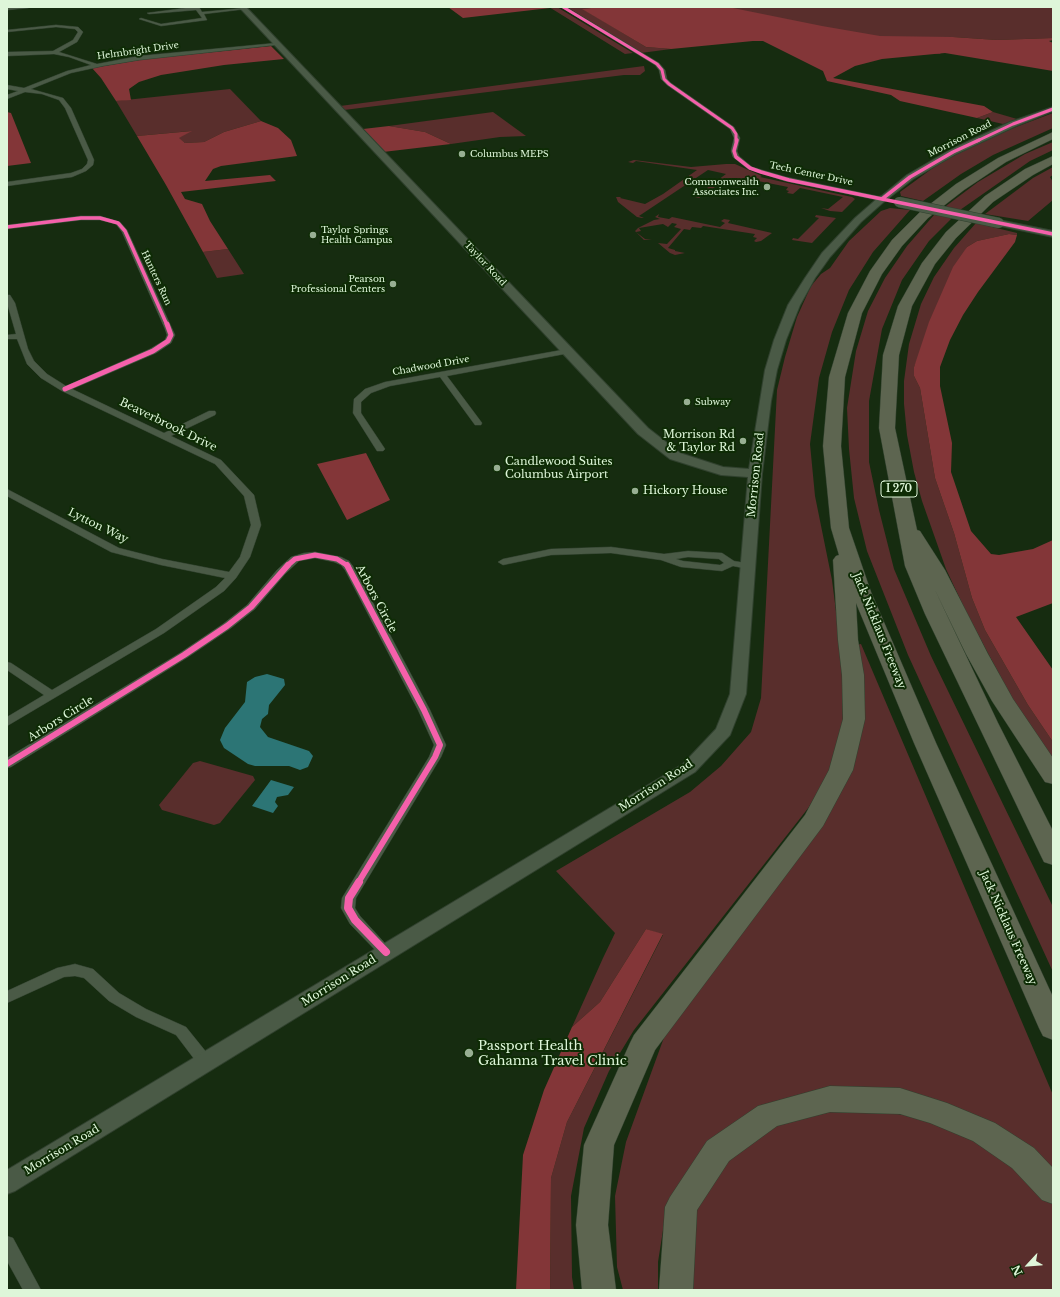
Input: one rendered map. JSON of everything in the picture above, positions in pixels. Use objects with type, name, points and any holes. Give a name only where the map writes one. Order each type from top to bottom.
[{"type":"highway","name":"Jack Nicklaus Freeway","points":[[1053,135],[1002,160],[960,187],[924,215],[896,243],[875,274],[855,313],[837,377],[832,446],[840,528],[861,592],[925,743],[1053,1028]]},
{"type":"highway","name":"I 270","points":[[1053,159],[1029,172],[990,199],[951,235],[929,263],[905,306],[891,355],[887,428],[915,566],[935,614],[986,723],[1053,856]]},
{"type":"highway","points":[[906,523],[935,570],[977,654],[1003,701],[1053,776]]},
{"type":"highway","points":[[599,1290],[592,1225],[599,1145],[644,1043],[814,820],[841,770],[854,719],[853,675],[848,640],[840,528]]},
{"type":"highway","points":[[676,1290],[681,1207],[718,1151],[769,1115],[830,1099],[900,1101],[936,1112],[984,1132],[1023,1158],[1053,1190]]},
{"type":"main road","name":"Taylor Road","points":[[243,8],[643,431],[675,456],[721,471],[755,474]]},
{"type":"main road","name":"Morrison Road","points":[[7,1183],[689,768],[724,731],[738,694],[755,474],[764,401],[771,370],[780,340],[794,305],[810,278],[838,240],[882,199]]},
{"type":"main road","name":"Tech Center Drive","points":[[899,202],[1053,234]]},
{"type":"street","points":[[7,9],[28,7]]},
{"type":"street","name":"Tech Center Drive","points":[[563,7],[657,64],[662,70],[664,79],[669,84],[732,128],[737,138],[734,151],[736,157],[750,168],[789,180],[899,202]]},
{"type":"street","points":[[141,19],[161,25],[205,20],[196,8],[149,13]]},
{"type":"street","points":[[201,13],[243,8]]},
{"type":"street","points":[[7,30],[56,26],[76,28],[81,32],[75,42],[54,52]]},
{"type":"street","name":"Helmbright Drive","points":[[7,97],[69,72],[95,65],[139,58],[276,44]]},
{"type":"street","points":[[7,54],[54,52],[71,56],[95,65]]},
{"type":"street","points":[[7,87],[43,93],[61,99],[68,108],[91,160],[90,165],[84,170],[57,178],[7,184]]},
{"type":"street","name":"Morrison Road","points":[[882,199],[910,178],[953,152],[1013,124],[1053,109]]},
{"type":"street","name":"Hunters Run","points":[[7,227],[81,218],[100,218],[118,223],[125,231],[169,329],[171,335],[168,341],[153,351],[65,389]]},
{"type":"street","name":"Beaverbrook Drive","points":[[7,297],[11,303],[19,336],[30,362],[44,376],[65,389],[218,462],[249,495],[256,525],[244,558],[232,576],[220,589],[160,631],[7,722]]},
{"type":"street","points":[[7,337],[19,336]]},
{"type":"street","name":"Chadwood Drive","points":[[380,449],[357,413],[357,401],[368,391],[388,384],[567,351]]},
{"type":"street","points":[[442,374],[478,423]]},
{"type":"street","points":[[164,436],[212,413]]},
{"type":"street","name":"Lytton Way","points":[[9,495],[115,550],[161,562],[232,576]]},
{"type":"street","points":[[502,562],[551,552],[611,550],[663,557],[681,564],[722,568],[732,563],[748,566]]},
{"type":"street","name":"Arbors Circle","points":[[7,764],[184,655],[227,626],[251,607],[281,572],[295,559],[315,555],[336,559],[345,563],[350,569],[424,710],[440,745],[435,757],[349,898],[348,908],[355,920],[386,952]]},
{"type":"street","points":[[7,665],[52,695]]},
{"type":"street","points":[[7,997],[62,972],[75,970],[88,973],[114,997],[141,1013],[181,1031],[206,1063]]},
{"type":"street","points":[[7,1244],[32,1290]]},
{"type":"shaded area","points":[[448,7],[549,7],[550,8],[463,18]]},
{"type":"shaded area","points":[[549,7],[557,7],[633,53],[625,54]]},
{"type":"shaded area","points":[[567,7],[600,7],[583,9],[646,47],[671,49],[641,53]]},
{"type":"shaded area","points":[[600,7],[728,7],[880,36],[953,37],[997,40],[1053,38],[1053,40],[1049,41],[1053,43],[1053,71],[945,53],[882,59],[855,66],[833,78],[984,106],[993,112],[977,118],[900,101],[891,95],[827,81],[823,71],[763,41],[671,49],[646,47],[582,9]]},
{"type":"shaded area","points":[[625,7],[1053,7],[1053,38],[997,40],[953,37],[940,54],[865,49]]},
{"type":"shaded area","points":[[271,46],[284,59],[224,65],[161,75],[139,82],[129,89],[131,100],[116,101],[101,78],[92,68],[145,59]]},
{"type":"shaded area","points":[[644,66],[645,71],[640,75],[624,75],[344,110],[340,106]]},
{"type":"shaded area","points":[[230,89],[261,121],[224,132],[204,142],[185,143],[178,138],[191,131],[137,136],[116,101]]},
{"type":"shaded area","points":[[7,112],[11,113],[31,163],[7,166]]},
{"type":"shaded area","points":[[493,112],[526,136],[500,137],[451,144],[425,132],[389,126]]},
{"type":"shaded area","points":[[993,112],[1017,119],[1003,124],[977,118]]},
{"type":"shaded area","points":[[1053,113],[1053,128],[993,155],[961,174],[923,201],[901,196],[900,192],[937,165],[975,144]]},
{"type":"shaded area","points":[[261,121],[278,128],[291,140],[297,156],[221,166],[213,169],[205,181],[270,175],[276,181],[181,192],[185,199],[202,204],[210,221],[228,249],[203,252],[137,136],[192,131],[179,138],[185,143],[204,142],[224,132]]},
{"type":"shaded area","points":[[389,126],[425,132],[451,144],[383,152],[363,129]]},
{"type":"shaded area","points":[[1053,142],[1053,150],[1030,161],[960,210],[929,241],[902,280],[882,329],[869,401],[869,462],[894,569],[931,656],[1053,907],[1053,972],[908,655],[867,551],[854,498],[847,408],[856,351],[868,311],[885,278],[907,246],[934,215],[978,182],[1025,154]]},
{"type":"shaded area","points":[[634,160],[691,167],[735,164],[762,176],[760,177],[852,197],[855,199],[842,212],[830,211],[821,208],[828,209],[843,197],[800,188],[793,194],[787,193],[789,191],[786,190],[788,187],[743,178],[725,180],[699,198],[695,197],[726,174],[708,170],[639,216],[644,218],[642,218],[637,217],[618,202],[616,197],[645,204],[663,194],[697,170],[636,161],[633,163],[628,162]]},
{"type":"shaded area","points":[[1053,167],[1053,175],[1050,177],[1053,182],[1053,200],[1028,221],[985,214],[1033,178]]},
{"type":"shaded area","points":[[890,208],[910,210],[873,252],[849,290],[832,332],[819,378],[810,444],[815,496],[832,580],[842,658],[843,721],[832,767],[809,807],[634,1030],[609,1071],[584,1128],[571,1196],[572,1277],[574,1290],[550,1290],[551,1178],[567,1122],[663,935],[646,929],[600,1002],[572,1027],[615,933],[556,871],[690,792],[721,766],[751,732],[761,698],[777,390],[785,357],[797,317],[811,286],[821,274],[830,268],[849,241],[881,211]]},
{"type":"shaded area","points":[[659,214],[658,217],[669,219],[672,217],[720,227],[725,223],[721,221],[724,219],[730,220],[728,223],[772,233],[761,241],[756,242],[754,241],[757,238],[753,237],[755,234],[703,226],[701,228],[692,227],[690,230],[684,229],[668,248],[685,253],[675,255],[670,253],[658,243],[667,244],[681,229],[674,227],[677,224],[672,223],[668,227],[663,224],[639,228],[641,231],[635,231],[638,228],[654,220],[660,219],[655,217]]},
{"type":"shaded area","points":[[816,215],[836,218],[812,243],[792,240],[793,238],[798,239],[819,218],[815,217]]},
{"type":"shaded area","points":[[976,223],[1017,233],[1017,235],[1009,234],[977,241],[967,247],[914,367],[914,376],[920,388],[935,478],[954,533],[972,598],[985,630],[1028,705],[1053,742],[1053,763],[1016,706],[966,612],[946,569],[922,501],[914,472],[907,435],[904,404],[904,381],[909,344],[921,304],[934,277],[954,248]]},
{"type":"shaded area","points":[[636,232],[645,239],[652,239],[644,240]]},
{"type":"shaded area","points":[[1009,234],[1017,235],[1015,242],[978,292],[963,315],[950,340],[940,367],[940,386],[952,443],[951,472],[971,531],[991,554],[999,555],[1033,549],[1053,540],[1053,603],[1016,617],[1053,670],[1053,742],[1028,705],[985,630],[972,598],[954,533],[935,478],[920,388],[914,376],[914,367],[929,322],[953,267],[967,247],[977,241]]},
{"type":"shaded area","points":[[228,249],[244,274],[217,278],[203,252]]},
{"type":"shaded area","points":[[366,453],[390,500],[347,520],[317,464]]},
{"type":"shaded area","points":[[861,644],[1053,1095],[1053,1180],[966,1119],[780,1103],[664,1224],[658,1262],[658,1290],[623,1290],[617,1267],[615,1196],[626,1142],[666,1032],[838,794],[856,645]]},
{"type":"shaded area","points":[[200,761],[253,776],[255,780],[220,823],[214,825],[162,810],[159,805],[193,763]]},
{"type":"shaded area","points":[[646,929],[663,934],[567,1122],[551,1178],[550,1290],[516,1290],[523,1155],[544,1090],[572,1027],[600,1002]]},
{"type":"shaded area","points":[[859,1108],[911,1116],[955,1129],[999,1155],[1044,1193],[1053,1205],[1053,1290],[683,1290],[692,1215],[709,1179],[741,1145],[776,1124],[812,1113]]},
{"type":"water","points":[[267,674],[284,679],[285,685],[269,705],[268,714],[262,719],[260,727],[268,737],[309,751],[313,756],[308,767],[300,770],[289,766],[255,766],[248,764],[224,748],[220,740],[225,728],[245,702],[247,682],[255,677]]},
{"type":"water","points":[[271,780],[294,787],[288,795],[277,797],[275,802],[278,806],[273,813],[252,806]]},
{"type":"cycle path","points":[[563,7],[657,64],[662,70],[664,79],[669,84],[732,128],[737,138],[734,151],[736,157],[750,168],[789,180],[1053,234]]},
{"type":"cycle path","points":[[882,199],[910,177],[953,152],[1013,124],[1053,109]]},
{"type":"cycle path","points":[[7,227],[81,218],[100,218],[118,223],[125,231],[169,329],[171,335],[168,341],[153,351],[65,389]]},
{"type":"cycle path","points":[[7,764],[184,655],[227,626],[251,607],[281,572],[295,559],[315,555],[337,559],[345,563],[350,569],[424,710],[440,745],[435,757],[349,898],[348,908],[355,920],[386,952]]},
{"type":"place","name":"Columbus MEPS","points":[[462,154]]},
{"type":"place","name":"Commonwealth Associates Inc.","points":[[767,187]]},
{"type":"place","name":"Taylor Springs Health Campus","points":[[313,235]]},
{"type":"place","name":"Pearson Professional Centers","points":[[393,284]]},
{"type":"place","name":"Subway","points":[[687,402]]},
{"type":"place","name":"Morrison Rd & Taylor Rd","points":[[743,441]]},
{"type":"place","name":"Candlewood Suites Columbus Airport","points":[[497,468]]},
{"type":"place","name":"Hickory House","points":[[635,491]]},
{"type":"place","name":"Passport Health Gahanna Travel Clinic","points":[[469,1053]]}]
